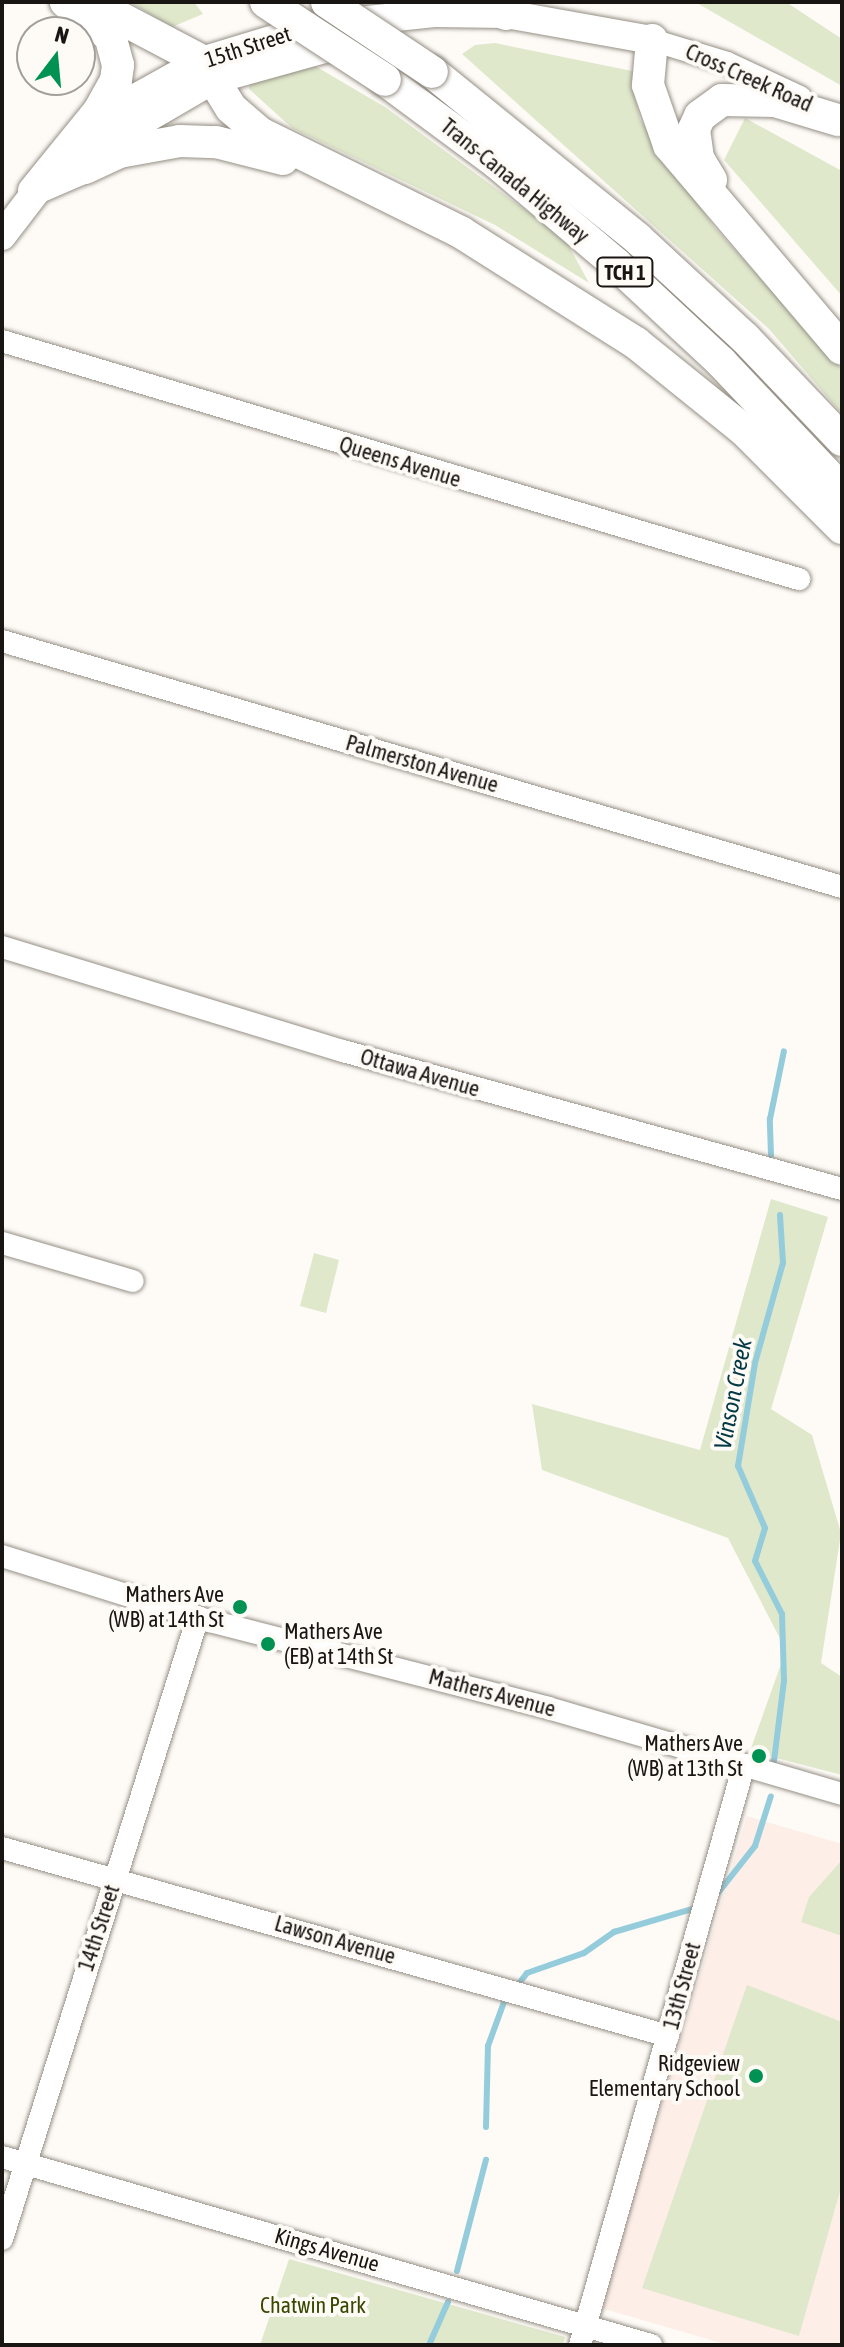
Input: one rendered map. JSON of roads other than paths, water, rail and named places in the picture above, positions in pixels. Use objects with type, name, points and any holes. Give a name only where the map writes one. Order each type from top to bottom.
[{"type":"highway","points":[[34,191],[99,111],[116,80],[118,65],[110,36],[66,2]]},
{"type":"highway","points":[[90,2],[208,70],[243,121],[340,174],[474,240],[636,343],[744,430],[842,528]]},
{"type":"highway","name":"Trans-Canada Highway","points":[[266,2],[385,80],[497,163],[616,264],[721,362],[842,490]]},
{"type":"highway","name":"Trans-Canada Highway","points":[[327,2],[432,72],[638,239],[745,338],[842,440]]},
{"type":"highway","points":[[652,40],[648,85],[658,125],[698,183],[769,260],[842,349]]},
{"type":"highway","points":[[769,260],[698,158],[693,143],[700,116],[710,106],[737,97],[775,101],[840,121]]},
{"type":"highway","points":[[85,168],[129,149],[192,141],[260,150],[340,174]]},
{"type":"main road","name":"15th Street","points":[[2,236],[34,191],[110,117],[208,70],[320,25],[507,8],[652,40]]},
{"type":"main road","name":"15th Street","points":[[34,191],[85,168],[208,70]]},
{"type":"street","name":"Cross Creek Road","points":[[652,40],[727,63],[840,121]]},
{"type":"street","name":"Queens Avenue","points":[[2,341],[799,579]]},
{"type":"street","name":"Palmerston Avenue","points":[[2,641],[842,887]]},
{"type":"street","name":"Ottawa Avenue","points":[[2,947],[358,1056],[842,1189]]},
{"type":"street","points":[[2,1243],[133,1281]]},
{"type":"street","name":"Mathers Avenue","points":[[2,1556],[198,1617],[548,1708],[842,1794]]},
{"type":"street","name":"14th Street","points":[[2,2239],[198,1617]]},
{"type":"street","name":"13th Street","points":[[583,2336],[744,1765]]},
{"type":"street","name":"Lawson Avenue","points":[[2,1848],[668,2036]]},
{"type":"street","name":"Kings Avenue","points":[[2,2157],[583,2336],[651,2345]]},
{"type":"waterway","name":"Vinson Creek","points":[[771,1155],[770,1119],[784,1051]]},
{"type":"waterway","name":"Vinson Creek","points":[[774,1761],[784,1681],[782,1614],[755,1561],[765,1528],[738,1466],[755,1363],[783,1263],[780,1215]]},
{"type":"waterway","name":"Vinson Creek","points":[[718,1893],[755,1846],[771,1796]]},
{"type":"waterway","name":"Vinson Creek","points":[[520,1982],[527,1973],[584,1953],[614,1932],[692,1909]]},
{"type":"waterway","name":"Vinson Creek","points":[[486,2127],[488,2046],[504,2002]]},
{"type":"waterway","name":"Vinson Creek","points":[[457,2271],[486,2160]]},
{"type":"waterway","name":"Vinson Creek","points":[[429,2345],[448,2302]]},
{"type":"place","name":"Mathers Ave (WB) at 14th St","points":[[240,1607]]},
{"type":"place","name":"Mathers Ave (EB) at 14th St","points":[[268,1644]]},
{"type":"place","name":"Mathers Ave (WB) at 13th St","points":[[759,1756]]},
{"type":"place","name":"Ridgeview Elementary School","points":[[756,2076]]},
{"type":"park label","name":"Chatwin Park","points":[[313,2306]]}]
